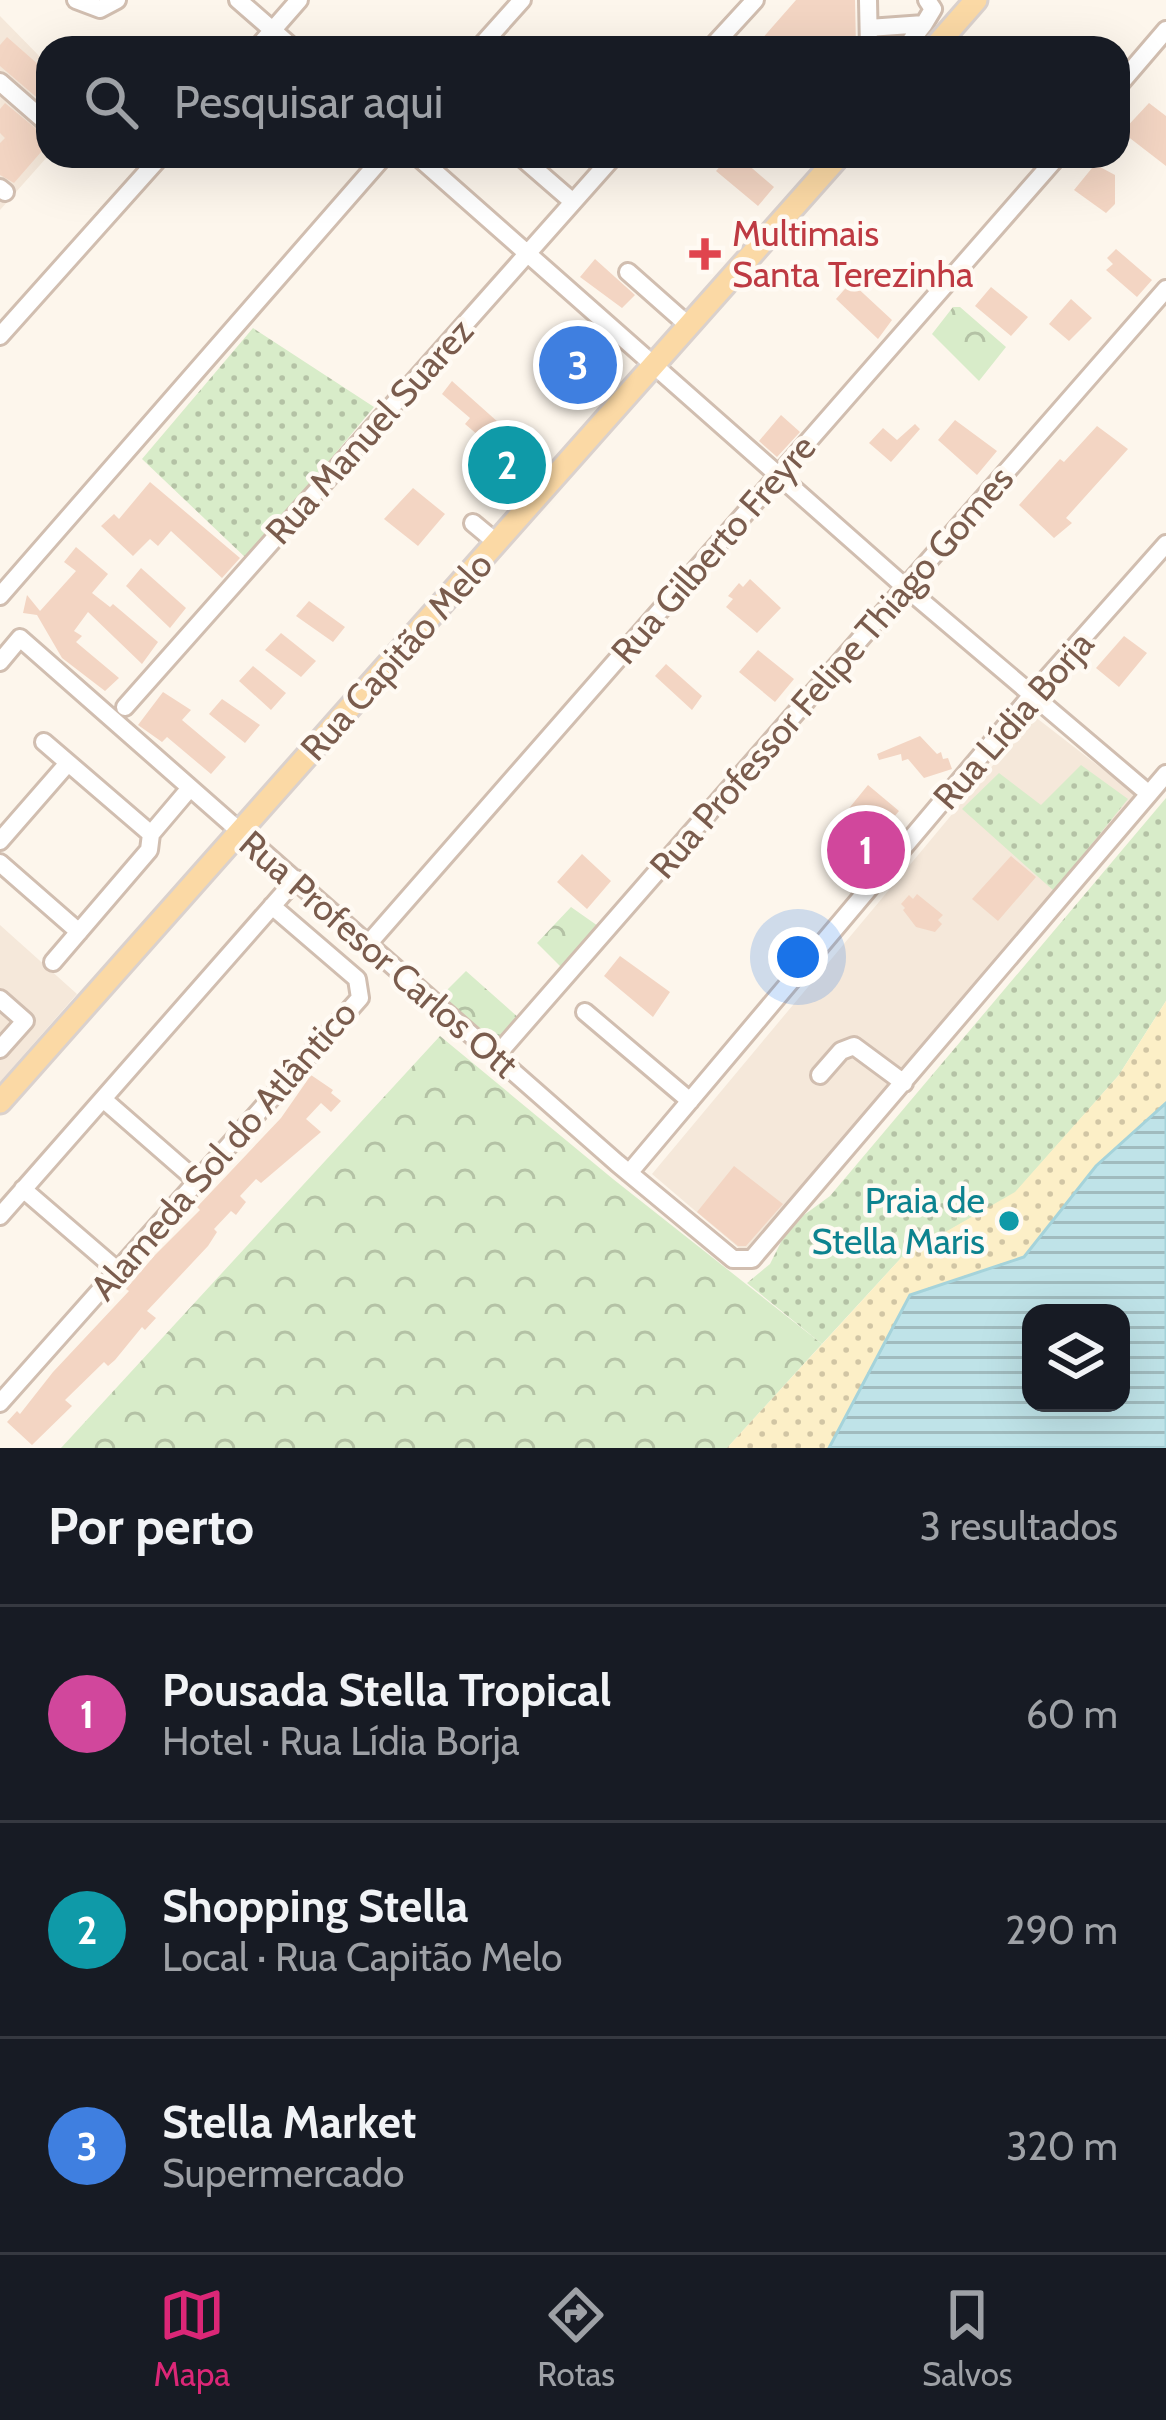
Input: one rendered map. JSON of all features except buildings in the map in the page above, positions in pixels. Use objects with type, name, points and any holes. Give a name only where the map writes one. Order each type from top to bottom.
[{"type":"main road","points":[[944,36],[976,0]]},
{"type":"main road","name":"Rua Capitão Melo","points":[[0,1102],[828,168]]},
{"type":"street","points":[[76,0],[100,10],[117,0]]},
{"type":"street","points":[[238,0],[279,36]]},
{"type":"street","points":[[267,36],[299,0]]},
{"type":"street","points":[[490,36],[522,0]]},
{"type":"street","points":[[722,36],[755,0]]},
{"type":"street","points":[[868,0],[868,36]]},
{"type":"street","points":[[868,28],[931,10],[947,10],[958,20]]},
{"type":"street","points":[[913,36],[931,10]]},
{"type":"street","points":[[1130,72],[1166,30]]},
{"type":"street","points":[[0,82],[36,114]]},
{"type":"street","points":[[0,336],[149,168]]},
{"type":"street","points":[[0,596],[374,168]]},
{"type":"street","points":[[431,168],[905,587],[1149,794]]},
{"type":"street","points":[[534,168],[573,202]]},
{"type":"street","name":"Rua Manuel Suarez","points":[[125,706],[603,168]]},
{"type":"street","name":"Rua Gilberto Freyre","points":[[369,943],[1047,168]]},
{"type":"street","points":[[628,272],[689,326]]},
{"type":"street","name":"Rua Professor Felipe Thiago Gomes","points":[[496,1056],[1166,289]]},
{"type":"street","points":[[473,524],[497,543]]},
{"type":"street","name":"Rua Lídia Borja","points":[[628,1173],[1032,695],[1166,544]]},
{"type":"street","name":"Rua Profesor Carlos Ott","points":[[0,662],[20,638],[628,1173],[733,1258],[752,1259],[904,1083]]},
{"type":"street","points":[[44,742],[152,835]]},
{"type":"street","points":[[0,841],[68,763]]},
{"type":"street","points":[[820,1075],[841,1051],[854,1046],[904,1083],[1166,774]]},
{"type":"street","points":[[53,962],[149,850],[152,835],[190,788]]},
{"type":"street","points":[[0,863],[79,932]]},
{"type":"street","points":[[0,1216],[296,879]]},
{"type":"street","name":"Alameda Sol do Atlântico","points":[[0,1403],[356,1004],[362,992],[356,979],[272,906]]},
{"type":"street","points":[[0,999],[25,1021],[0,1049]]},
{"type":"street","points":[[585,1012],[690,1101]]},
{"type":"street","points":[[103,1100],[197,1181]]},
{"type":"street","points":[[23,1189],[117,1270]]},
{"type":"shaded area","points":[[0,16],[36,53],[37,168],[0,210]]},
{"type":"shaded area","points":[[582,339],[611,363],[578,403],[548,378]]},
{"type":"shaded area","points":[[1034,716],[1136,795],[747,1255],[652,1174]]},
{"type":"shaded area","points":[[0,925],[77,994],[0,1082]]},
{"type":"green space","points":[[953,307],[960,307],[1006,347],[979,381],[932,334]]},
{"type":"green space","points":[[253,328],[374,407],[247,559],[142,459]]},
{"type":"green space","points":[[1081,765],[1128,799],[1054,891],[962,809],[999,773],[1041,805]]},
{"type":"green space","points":[[1166,798],[1166,1001],[1119,1075],[1015,1193],[902,1257],[822,1344],[747,1283],[770,1264],[782,1240],[804,1215],[830,1196]]},
{"type":"green space","points":[[571,907],[598,926],[565,971],[537,943]]},
{"type":"green space","points":[[466,971],[520,1019],[492,1047],[438,999]]},
{"type":"green space","points":[[440,1036],[822,1344],[727,1448],[61,1448]]},
{"type":"sand","name":"Praia de Stella Maris","points":[[1166,1001],[1166,1103],[1096,1166],[1024,1257],[910,1295],[829,1448],[727,1448],[902,1257],[1015,1192],[1119,1075]]},
{"type":"water","points":[[1166,1103],[1166,1448],[829,1448],[910,1295],[1024,1257],[1096,1166]]},
{"type":"place","name":"Multimais Santa Terezinha","points":[[705,254]]},
{"type":"place","name":"Stella Market","points":[[578,365]]},
{"type":"place","name":"Shopping Stella","points":[[507,465]]},
{"type":"place","name":"Pousada Stella Tropical","points":[[866,850]]},
{"type":"place","name":"Praia de Stella Maris","points":[[1009,1221]]}]
